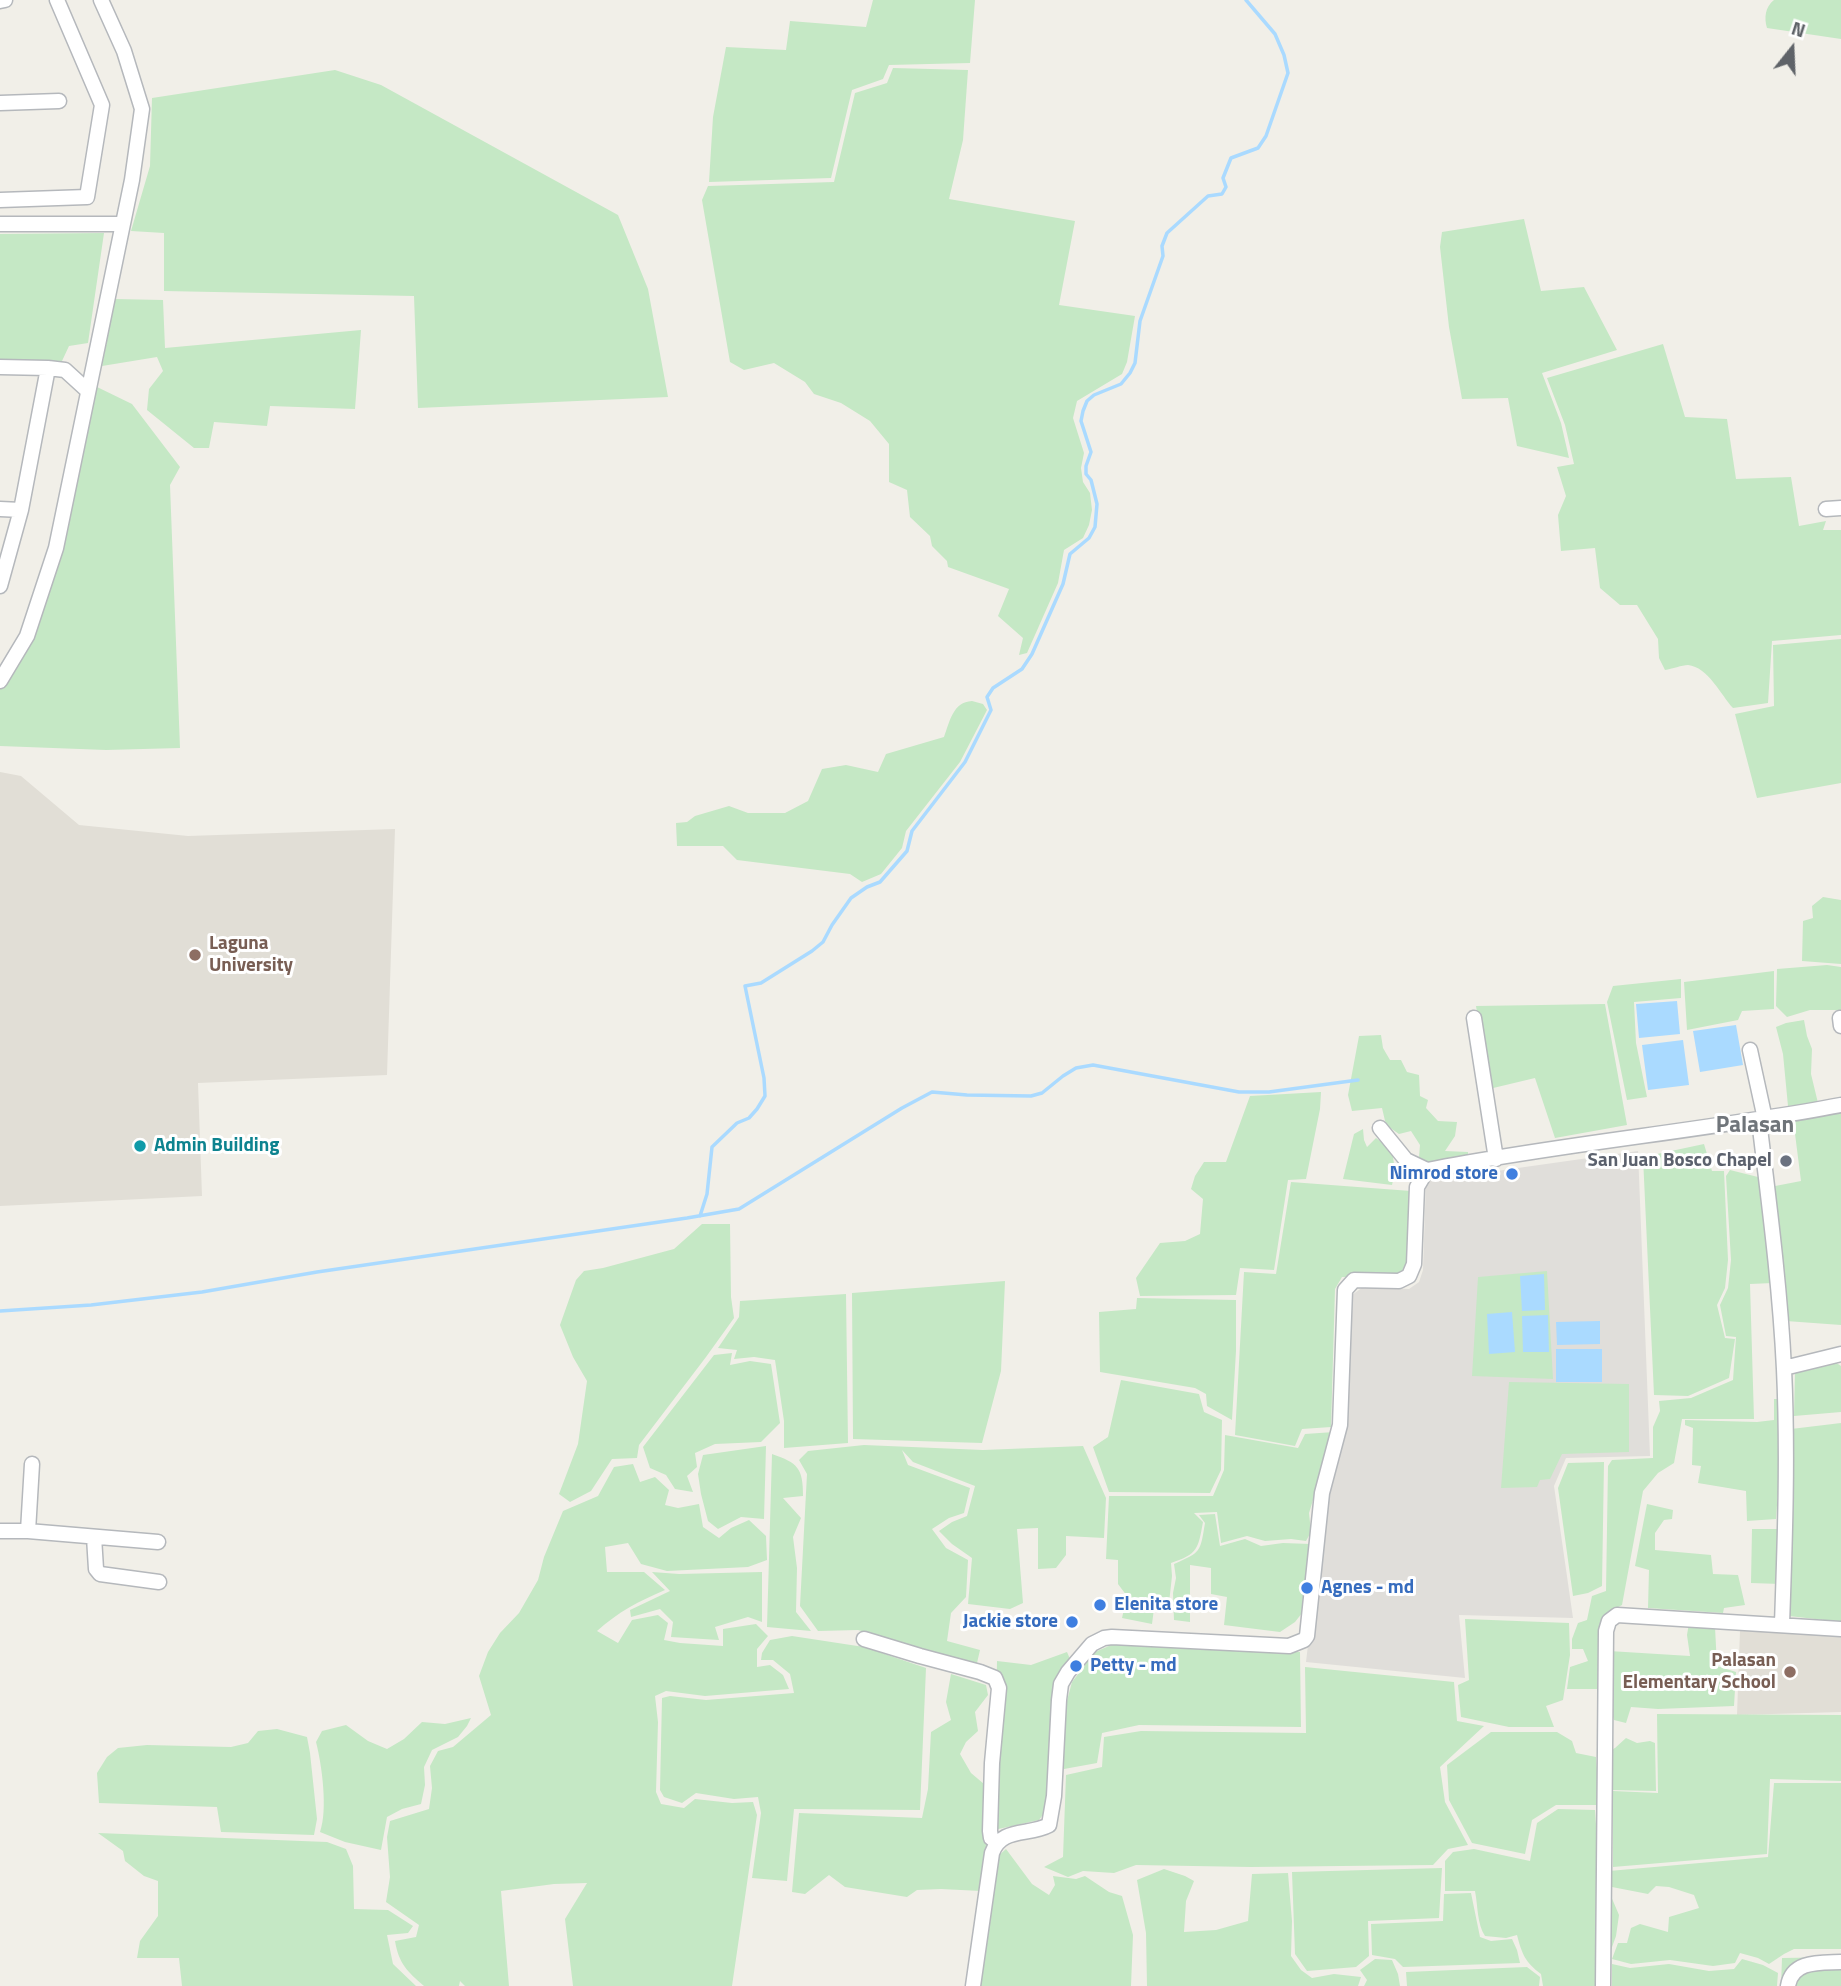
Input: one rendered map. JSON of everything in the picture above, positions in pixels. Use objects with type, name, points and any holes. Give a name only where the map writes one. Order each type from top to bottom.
[{"type":"street","points":[[0,1],[5,0]]},
{"type":"street","points":[[0,200],[87,197],[102,105],[57,0]]},
{"type":"street","points":[[0,681],[27,636],[56,548],[132,180],[142,109],[124,51],[101,0]]},
{"type":"street","points":[[0,103],[59,101]]},
{"type":"street","points":[[0,224],[122,224]]},
{"type":"street","points":[[0,368],[65,370],[88,391]]},
{"type":"street","points":[[0,586],[21,510],[48,368]]},
{"type":"street","points":[[0,509],[21,510]]},
{"type":"street","points":[[1474,1018],[1496,1158]]},
{"type":"street","points":[[1840,1018],[1841,1026]]},
{"type":"street","points":[[1750,1051],[1762,1120],[1784,1368],[1786,1413],[1782,1624]]},
{"type":"street","points":[[1380,1128],[1406,1160],[1427,1170],[1637,1136],[1762,1120],[1841,1105]]},
{"type":"street","points":[[973,1986],[992,1853],[998,1842],[1008,1835],[1042,1829],[1049,1825],[1054,1797],[1061,1684],[1092,1644],[1112,1637],[1289,1646],[1307,1636],[1320,1500],[1340,1425],[1345,1290],[1354,1280],[1399,1282],[1409,1276],[1414,1264],[1417,1187],[1427,1170]]},
{"type":"street","points":[[1784,1368],[1841,1354]]},
{"type":"street","points":[[27,1531],[32,1464]]},
{"type":"street","points":[[0,1531],[158,1542]]},
{"type":"street","points":[[94,1537],[96,1569],[100,1574],[159,1582]]},
{"type":"street","points":[[1603,1986],[1606,1631],[1609,1621],[1617,1615],[1841,1629]]},
{"type":"street","points":[[864,1639],[980,1672],[997,1681],[999,1688],[992,1763],[990,1831],[991,1838],[998,1842]]},
{"type":"street","points":[[1788,1986],[1789,1978],[1797,1967],[1841,1962]]},
{"type":"shaded area","name":"Laguna University","points":[[0,772],[21,776],[79,825],[188,836],[395,829],[387,1075],[198,1083],[202,1196],[0,1206]]},
{"type":"shaded area","points":[[1638,1151],[1650,1456],[1566,1458],[1554,1486],[1573,1618],[1459,1615],[1465,1678],[1306,1662],[1352,1295],[1363,1287],[1409,1289],[1419,1282],[1423,1270],[1426,1181]]},
{"type":"shaded area","name":"Palasan Elementary School","points":[[1740,1631],[1841,1633],[1841,1712],[1737,1715]]},
{"type":"green space","points":[[873,0],[975,0],[970,63],[889,65],[883,79],[852,90],[831,178],[709,182],[713,117],[726,47],[786,50],[790,21],[866,27]]},
{"type":"green space","points":[[1774,0],[1841,0],[1841,39],[1767,28],[1766,13]]},
{"type":"green space","points":[[893,68],[968,70],[963,140],[949,199],[1075,221],[1059,305],[1135,316],[1127,362],[1122,374],[1077,401],[1073,418],[1084,453],[1081,468],[1083,482],[1090,493],[1092,510],[1089,525],[1083,538],[1064,550],[1058,583],[1027,653],[1019,655],[1023,638],[998,616],[1009,589],[948,567],[947,561],[932,546],[930,536],[910,517],[907,490],[889,482],[889,444],[870,421],[841,403],[814,394],[805,382],[774,363],[744,370],[730,362],[702,200],[708,186],[834,182],[855,93],[887,83]]},
{"type":"green space","points":[[335,70],[381,85],[618,215],[648,289],[668,397],[418,408],[414,296],[164,291],[164,233],[131,231],[150,166],[152,98]]},
{"type":"green space","points":[[1524,219],[1541,291],[1584,287],[1617,350],[1542,373],[1561,423],[1569,458],[1517,446],[1508,398],[1462,399],[1449,327],[1440,247],[1442,232]]},
{"type":"green space","points":[[104,233],[88,343],[69,346],[62,361],[0,360],[0,234]]},
{"type":"green space","points":[[115,299],[163,300],[165,348],[361,330],[355,409],[270,406],[267,426],[214,422],[209,448],[194,448],[147,410],[149,389],[163,371],[157,357],[102,366]]},
{"type":"green space","points":[[1663,344],[1685,417],[1727,419],[1736,479],[1791,477],[1799,526],[1826,521],[1823,530],[1841,530],[1841,635],[1772,641],[1768,703],[1733,708],[1708,676],[1695,667],[1686,665],[1665,670],[1659,658],[1658,639],[1637,605],[1620,605],[1600,588],[1595,548],[1561,551],[1558,515],[1566,496],[1557,467],[1574,464],[1565,425],[1547,378]]},
{"type":"green space","points":[[95,386],[132,404],[180,467],[170,485],[180,748],[106,750],[0,746],[0,680],[19,664],[60,555]]},
{"type":"green space","points":[[1841,639],[1841,783],[1757,798],[1735,714],[1774,706],[1773,645]]},
{"type":"green space","points":[[972,701],[983,704],[987,710],[960,762],[906,831],[902,848],[881,874],[862,882],[850,874],[737,860],[723,846],[677,846],[676,823],[687,822],[695,816],[729,806],[748,813],[785,813],[808,801],[822,769],[846,765],[878,772],[886,754],[944,737],[956,709]]},
{"type":"green space","points":[[1823,897],[1841,900],[1841,964],[1802,961],[1803,921],[1813,918],[1812,906]]},
{"type":"green space","points":[[1827,965],[1841,967],[1841,1010],[1810,1010],[1787,1017],[1776,1006],[1777,969]]},
{"type":"green space","points":[[1774,971],[1774,1009],[1742,1011],[1738,1020],[1687,1030],[1684,982]]},
{"type":"green space","points":[[1681,979],[1681,998],[1634,1002],[1636,1043],[1647,1097],[1627,1100],[1607,1002],[1613,986]]},
{"type":"green space","points":[[1605,1004],[1627,1125],[1555,1138],[1535,1078],[1489,1089],[1476,1006]]},
{"type":"green space","points":[[1804,1020],[1812,1049],[1811,1074],[1818,1103],[1788,1106],[1783,1054],[1776,1027]]},
{"type":"green space","points":[[1381,1035],[1383,1048],[1390,1060],[1401,1060],[1407,1072],[1419,1075],[1420,1096],[1428,1100],[1426,1108],[1438,1121],[1457,1122],[1455,1136],[1445,1151],[1468,1152],[1468,1157],[1423,1164],[1419,1157],[1420,1145],[1411,1131],[1399,1134],[1386,1125],[1382,1108],[1352,1111],[1348,1095],[1359,1036]]},
{"type":"green space","points":[[1321,1092],[1306,1179],[1288,1180],[1274,1270],[1240,1268],[1236,1295],[1140,1296],[1136,1278],[1160,1243],[1185,1241],[1200,1234],[1203,1199],[1191,1189],[1195,1176],[1204,1162],[1226,1162],[1250,1096]]},
{"type":"green space","points":[[1841,1109],[1841,1325],[1786,1321],[1770,1187],[1801,1181],[1793,1118]]},
{"type":"green space","points":[[1363,1129],[1367,1147],[1376,1138],[1392,1150],[1395,1171],[1392,1185],[1343,1179],[1354,1134]]},
{"type":"green space","points":[[1704,1144],[1712,1171],[1724,1171],[1728,1260],[1725,1288],[1717,1305],[1725,1338],[1735,1339],[1729,1378],[1688,1396],[1654,1395],[1643,1157]]},
{"type":"green space","points":[[1730,1170],[1758,1177],[1773,1283],[1750,1284],[1754,1419],[1682,1419],[1674,1463],[1658,1473],[1643,1491],[1622,1605],[1609,1612],[1604,1620],[1602,1689],[1567,1689],[1570,1667],[1588,1661],[1583,1649],[1572,1649],[1572,1639],[1578,1623],[1587,1620],[1592,1596],[1606,1591],[1608,1466],[1612,1460],[1653,1458],[1653,1427],[1660,1411],[1659,1401],[1691,1398],[1733,1380],[1736,1337],[1726,1336],[1720,1305],[1728,1288],[1731,1260],[1726,1176]]},
{"type":"green space","points":[[1291,1182],[1411,1191],[1410,1257],[1406,1272],[1399,1277],[1342,1277],[1335,1289],[1331,1427],[1302,1429],[1295,1446],[1235,1435],[1244,1272],[1276,1274]]},
{"type":"green space","points":[[702,1224],[730,1224],[731,1297],[734,1318],[639,1445],[637,1458],[612,1459],[591,1491],[570,1502],[559,1494],[578,1444],[587,1381],[573,1357],[560,1325],[576,1280],[584,1271],[674,1249]]},
{"type":"green space","points":[[1547,1271],[1553,1379],[1472,1376],[1478,1277]]},
{"type":"green space","points":[[1005,1281],[1001,1371],[982,1443],[853,1439],[852,1293]]},
{"type":"green space","points":[[846,1294],[848,1443],[784,1448],[784,1421],[775,1360],[754,1357],[734,1359],[737,1350],[718,1348],[739,1317],[740,1301]]},
{"type":"green space","points":[[1137,1298],[1236,1300],[1232,1420],[1207,1406],[1206,1394],[1195,1388],[1100,1372],[1099,1312],[1136,1309]]},
{"type":"green space","points":[[732,1353],[730,1365],[750,1361],[771,1364],[780,1423],[761,1442],[715,1444],[695,1453],[697,1467],[687,1476],[693,1492],[675,1489],[666,1475],[650,1468],[643,1447],[714,1355]]},
{"type":"green space","points":[[1835,1362],[1841,1366],[1841,1412],[1794,1416],[1795,1372]]},
{"type":"green space","points":[[1121,1380],[1199,1394],[1204,1412],[1222,1420],[1221,1470],[1210,1493],[1109,1492],[1093,1447],[1108,1437]]},
{"type":"green space","points":[[1509,1382],[1629,1384],[1629,1452],[1562,1454],[1550,1479],[1540,1480],[1537,1487],[1501,1488]]},
{"type":"green space","points":[[1774,1399],[1782,1399],[1783,1422],[1776,1519],[1747,1521],[1746,1491],[1698,1483],[1701,1466],[1692,1465],[1693,1428],[1685,1425],[1685,1420],[1774,1420]]},
{"type":"green space","points":[[1841,1423],[1841,1622],[1789,1616],[1791,1429]]},
{"type":"green space","points":[[1334,1432],[1309,1513],[1311,1532],[1306,1541],[1265,1541],[1247,1536],[1221,1543],[1217,1512],[1194,1513],[1203,1522],[1200,1539],[1192,1553],[1171,1563],[1169,1603],[1155,1601],[1152,1624],[1122,1618],[1127,1596],[1118,1584],[1118,1560],[1106,1559],[1109,1496],[1213,1496],[1224,1470],[1225,1435],[1298,1448],[1305,1434]]},
{"type":"green space","points":[[864,1445],[983,1450],[1083,1446],[1106,1498],[1104,1538],[1066,1536],[1066,1555],[1056,1568],[1038,1569],[1038,1528],[1017,1529],[1023,1603],[1010,1609],[968,1604],[972,1558],[939,1531],[967,1516],[975,1486],[913,1462],[902,1450],[908,1465],[970,1488],[964,1513],[949,1518],[932,1529],[946,1548],[968,1560],[966,1597],[951,1613],[947,1641],[980,1650],[977,1663],[858,1630],[818,1631],[800,1606],[807,1474],[799,1460],[808,1451]]},
{"type":"green space","points":[[766,1446],[764,1519],[741,1517],[718,1529],[708,1521],[701,1494],[698,1474],[703,1455]]},
{"type":"green space","points":[[772,1454],[793,1464],[802,1479],[803,1496],[783,1498],[801,1518],[793,1537],[797,1568],[796,1612],[811,1631],[767,1627]]},
{"type":"green space","points":[[1604,1462],[1602,1586],[1573,1596],[1558,1488],[1568,1463]]},
{"type":"green space","points":[[633,1464],[640,1482],[655,1477],[669,1490],[665,1505],[678,1508],[699,1504],[703,1527],[719,1538],[731,1528],[749,1520],[766,1536],[767,1560],[748,1567],[667,1571],[641,1564],[628,1543],[605,1547],[607,1572],[644,1572],[665,1590],[629,1608],[597,1631],[618,1643],[632,1620],[658,1615],[668,1623],[664,1640],[723,1646],[723,1629],[756,1624],[768,1636],[757,1649],[757,1667],[770,1665],[783,1675],[789,1689],[705,1696],[666,1691],[655,1696],[658,1722],[656,1792],[661,1804],[684,1808],[695,1799],[753,1802],[757,1815],[732,1986],[573,1986],[565,1919],[587,1883],[501,1891],[509,1986],[465,1986],[460,1981],[459,1986],[424,1986],[405,1966],[395,1941],[416,1937],[419,1925],[386,1902],[390,1877],[387,1837],[390,1821],[429,1809],[432,1788],[430,1766],[438,1751],[453,1747],[491,1715],[479,1676],[488,1652],[500,1633],[519,1613],[538,1580],[544,1557],[563,1511],[598,1496],[614,1467]]},
{"type":"green space","points":[[1647,1504],[1673,1510],[1672,1519],[1664,1520],[1655,1533],[1655,1550],[1711,1555],[1713,1574],[1738,1575],[1745,1605],[1724,1608],[1723,1613],[1648,1608],[1649,1570],[1635,1566]]},
{"type":"green space","points":[[1215,1514],[1220,1546],[1245,1539],[1261,1546],[1283,1543],[1310,1544],[1306,1608],[1295,1622],[1280,1632],[1224,1625],[1227,1597],[1211,1594],[1211,1568],[1190,1565],[1190,1622],[1174,1620],[1174,1564],[1198,1550],[1205,1523],[1199,1515]]},
{"type":"green space","points":[[1752,1529],[1781,1529],[1780,1584],[1751,1583]]},
{"type":"green space","points":[[652,1572],[762,1572],[762,1622],[748,1617],[715,1627],[719,1640],[671,1637],[673,1622],[660,1609],[631,1617],[630,1610],[670,1591]]},
{"type":"green space","points":[[1465,1619],[1569,1623],[1570,1655],[1563,1700],[1546,1706],[1554,1727],[1509,1727],[1461,1717],[1458,1685],[1469,1680]]},
{"type":"green space","points":[[1689,1623],[1715,1627],[1717,1666],[1736,1672],[1734,1706],[1658,1709],[1631,1707],[1626,1723],[1614,1720],[1608,1702],[1609,1651],[1690,1656],[1687,1635]]},
{"type":"green space","points":[[792,1636],[864,1647],[926,1668],[920,1810],[794,1809],[787,1881],[752,1878],[761,1813],[758,1797],[734,1799],[696,1793],[682,1803],[664,1797],[660,1790],[662,1698],[670,1696],[706,1700],[794,1693],[790,1674],[773,1660],[761,1660],[770,1640]]},
{"type":"green space","points":[[1116,1643],[1300,1652],[1301,1727],[1139,1725],[1102,1733],[1097,1763],[1064,1769],[1064,1712],[1072,1682],[1095,1652]]},
{"type":"green space","points":[[1067,1652],[1070,1659],[1047,1809],[1039,1820],[994,1830],[997,1661],[1031,1665]]},
{"type":"green space","points":[[1305,1667],[1454,1682],[1457,1721],[1484,1726],[1440,1767],[1445,1802],[1468,1845],[1448,1849],[1433,1865],[1136,1865],[1114,1873],[1083,1871],[1068,1877],[1044,1867],[1063,1857],[1066,1775],[1102,1767],[1104,1737],[1141,1731],[1306,1733]]},
{"type":"green space","points":[[951,1674],[986,1685],[988,1695],[975,1712],[978,1731],[966,1742],[960,1754],[971,1773],[984,1784],[984,1836],[988,1846],[981,1891],[917,1890],[907,1897],[845,1887],[829,1875],[805,1894],[792,1892],[799,1813],[922,1818],[928,1789],[931,1732],[951,1720],[946,1702]]},
{"type":"green space","points":[[1657,1714],[1841,1715],[1841,1781],[1770,1779],[1767,1854],[1613,1867],[1613,1791],[1658,1793]]},
{"type":"green space","points":[[471,1718],[458,1737],[432,1750],[424,1767],[425,1785],[421,1804],[402,1809],[387,1817],[381,1850],[345,1842],[320,1832],[324,1800],[316,1742],[322,1731],[346,1725],[368,1741],[387,1749],[404,1739],[422,1722],[445,1724]]},
{"type":"green space","points":[[277,1729],[307,1737],[317,1819],[314,1835],[221,1832],[217,1807],[99,1803],[97,1773],[107,1757],[118,1748],[147,1745],[231,1747],[248,1743],[258,1731]]},
{"type":"green space","points":[[1491,1732],[1557,1732],[1572,1741],[1576,1753],[1596,1757],[1600,1805],[1556,1805],[1532,1820],[1525,1854],[1472,1843],[1449,1800],[1447,1765]]},
{"type":"green space","points":[[1626,1738],[1637,1743],[1655,1743],[1656,1791],[1610,1790],[1609,1751]]},
{"type":"green space","points":[[1774,1783],[1841,1783],[1841,1949],[1794,1949],[1769,1964],[1740,1953],[1735,1963],[1713,1966],[1670,1960],[1631,1964],[1612,1959],[1618,1943],[1627,1943],[1631,1928],[1640,1924],[1668,1932],[1669,1917],[1699,1908],[1694,1895],[1669,1887],[1656,1886],[1648,1894],[1612,1887],[1609,1871],[1768,1857]]},
{"type":"green space","points":[[1558,1809],[1595,1810],[1599,1868],[1619,1915],[1616,1936],[1598,1986],[1543,1986],[1541,1974],[1525,1957],[1517,1935],[1506,1938],[1485,1936],[1479,1920],[1475,1891],[1445,1891],[1445,1861],[1453,1852],[1474,1849],[1530,1861],[1537,1823]]},
{"type":"green space","points":[[98,1833],[327,1842],[346,1849],[353,1866],[354,1909],[388,1910],[413,1926],[408,1933],[387,1935],[393,1964],[416,1986],[182,1986],[179,1958],[137,1958],[140,1941],[158,1916],[158,1881],[144,1876],[125,1861],[123,1851]]},
{"type":"green space","points":[[1006,1849],[1032,1884],[1049,1895],[1055,1885],[1053,1876],[1076,1879],[1085,1876],[1109,1892],[1122,1896],[1133,1935],[1131,1986],[978,1986],[997,1857]]},
{"type":"green space","points":[[1442,1868],[1439,1918],[1368,1921],[1369,1956],[1356,1967],[1307,1971],[1295,1954],[1292,1872]]},
{"type":"green space","points":[[1164,1869],[1194,1881],[1186,1901],[1184,1932],[1216,1930],[1248,1921],[1252,1874],[1288,1873],[1292,1921],[1291,1956],[1301,1970],[1312,1978],[1334,1974],[1361,1977],[1358,1986],[1147,1986],[1146,1933],[1137,1880]]},
{"type":"green space","points":[[1471,1893],[1480,1937],[1491,1941],[1512,1939],[1520,1963],[1403,1967],[1395,1959],[1372,1955],[1371,1924],[1443,1921],[1444,1894]]},
{"type":"green space","points":[[1841,1957],[1841,1986],[1781,1986],[1782,1958]]},
{"type":"green space","points":[[1375,1959],[1392,1960],[1400,1986],[1364,1986],[1367,1980],[1360,1970]]},
{"type":"green space","points":[[1742,1959],[1778,1973],[1777,1986],[1612,1986],[1612,1964],[1630,1968],[1669,1964],[1709,1971],[1734,1969]]},
{"type":"green space","points":[[1527,1967],[1540,1977],[1539,1986],[1407,1986],[1406,1972]]},
{"type":"water","points":[[1677,1001],[1680,1034],[1639,1038],[1636,1004]]},
{"type":"water","points":[[1736,1025],[1743,1065],[1700,1072],[1693,1031]]},
{"type":"water","points":[[1683,1040],[1689,1085],[1648,1090],[1642,1045]]},
{"type":"water","points":[[1544,1274],[1545,1310],[1522,1311],[1520,1276]]},
{"type":"water","points":[[1512,1312],[1515,1352],[1489,1354],[1487,1314]]},
{"type":"water","points":[[1548,1315],[1549,1352],[1523,1352],[1522,1316]]},
{"type":"water","points":[[1600,1321],[1600,1344],[1557,1345],[1556,1322]]},
{"type":"water","points":[[1556,1349],[1602,1349],[1602,1382],[1556,1382]]},
{"type":"waterway","points":[[700,1216],[707,1194],[712,1147],[737,1123],[749,1118],[765,1096],[764,1078],[745,986],[761,983],[823,942],[851,898],[880,882],[907,851],[912,831],[965,762],[991,710],[987,697],[993,688],[1022,669],[1032,654],[1063,584],[1070,554],[1089,538],[1095,527],[1097,504],[1091,480],[1086,474],[1091,452],[1081,421],[1087,401],[1094,395],[1121,384],[1130,373],[1135,363],[1140,321],[1163,256],[1162,246],[1167,233],[1208,196],[1222,194],[1226,187],[1223,178],[1231,158],[1258,148],[1266,136],[1288,73],[1275,34],[1246,0]]},
{"type":"waterway","points":[[0,1311],[91,1305],[202,1292],[317,1272],[739,1209],[932,1092],[1031,1096],[1042,1093],[1076,1068],[1093,1065],[1239,1092],[1269,1092],[1358,1080]]},
{"type":"place","name":"Laguna University","points":[[195,955]]},
{"type":"place","name":"Admin Building","points":[[140,1146]]},
{"type":"place","name":"San Juan Bosco Chapel","points":[[1786,1161]]},
{"type":"place","name":"Nimrod store","points":[[1512,1174]]},
{"type":"place","name":"Agnes - md","points":[[1307,1588]]},
{"type":"place","name":"Elenita store","points":[[1100,1605]]},
{"type":"place","name":"Jackie store","points":[[1072,1622]]},
{"type":"place","name":"Petty - md","points":[[1076,1666]]},
{"type":"place","name":"Palasan Elementary School","points":[[1790,1672]]},
{"type":"district","name":"Palasan","points":[[1755,1126]]}]
